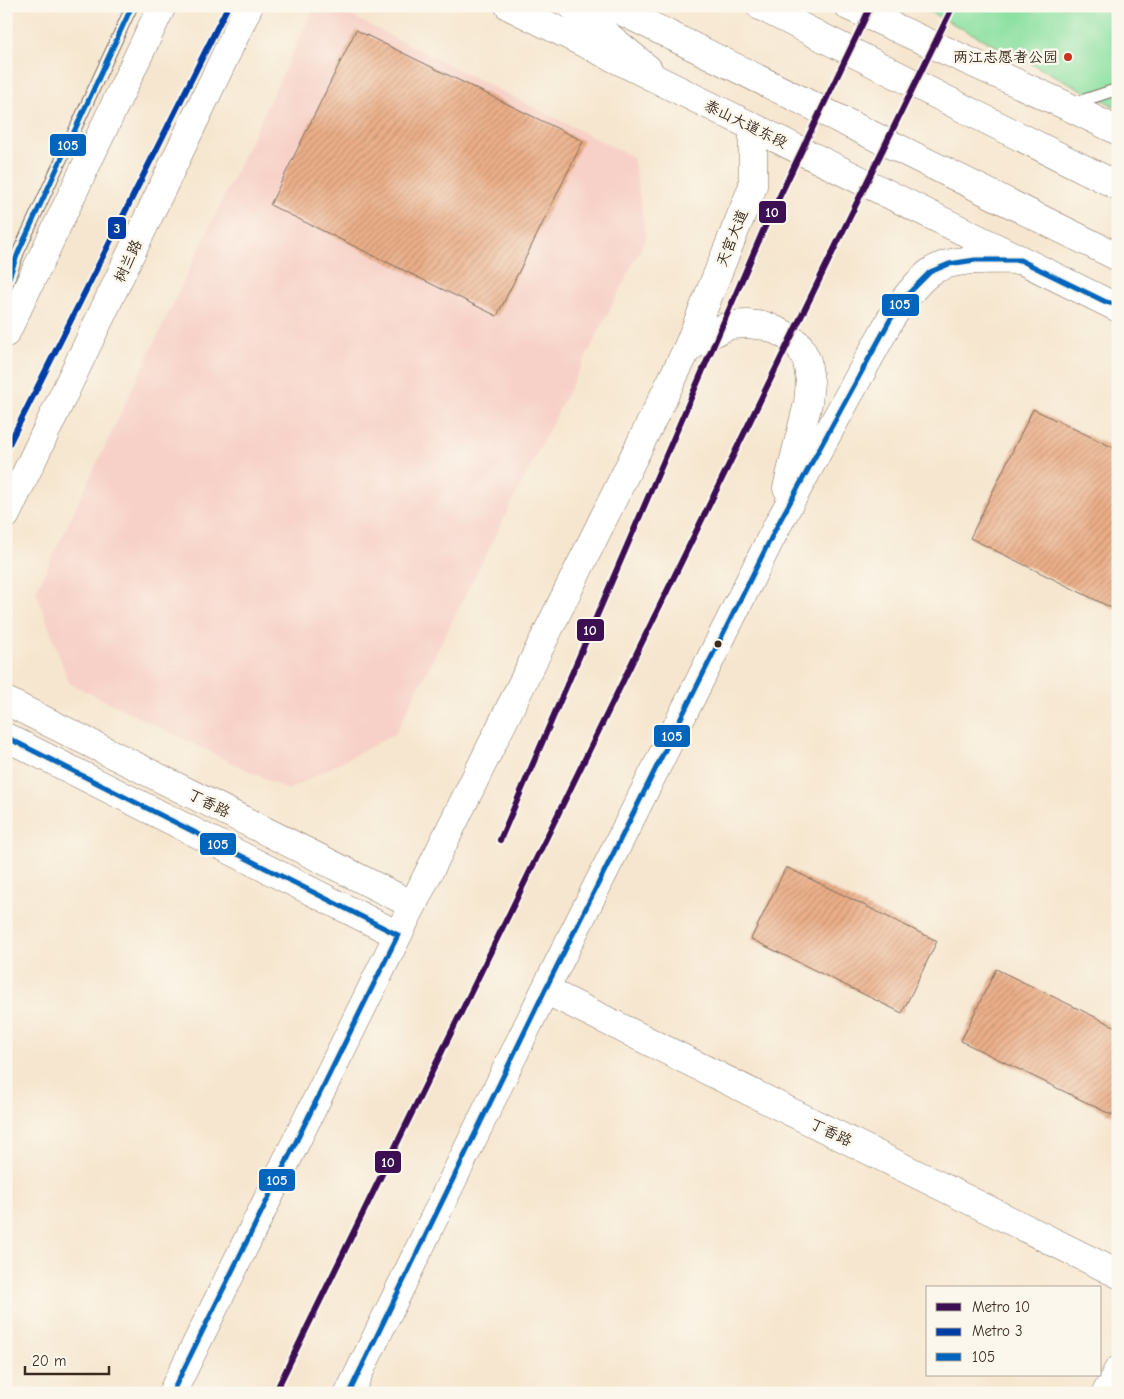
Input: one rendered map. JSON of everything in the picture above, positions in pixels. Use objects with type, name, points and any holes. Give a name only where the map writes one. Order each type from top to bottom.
[{"type":"main road","points":[[6,333],[162,6]]},
{"type":"main road","name":"树兰路","points":[[6,515],[249,6]]},
{"type":"main road","name":"泰山大道东段","points":[[509,6],[1114,305]]},
{"type":"main road","points":[[572,6],[666,84]]},
{"type":"main road","points":[[611,6],[1118,257]]},
{"type":"main road","points":[[760,6],[1118,186]]},
{"type":"main road","points":[[848,6],[1118,131]]},
{"type":"main road","name":"天宫大道","points":[[172,1393],[687,349],[753,186],[753,128]]},
{"type":"main road","points":[[349,1393],[545,990],[777,526],[890,320],[907,295],[930,272],[949,264],[975,260],[1020,260]]},
{"type":"main road","points":[[687,349],[730,325],[747,324],[766,326],[784,334],[799,345],[807,361],[810,381],[808,403],[777,526]]},
{"type":"main road","name":"丁香路","points":[[6,701],[413,905]]},
{"type":"main road","points":[[6,737],[398,935]]},
{"type":"main road","name":"丁香路","points":[[545,990],[1118,1274]]},
{"type":"main road","points":[[1106,1393],[1118,1370]]},
{"type":"lane","points":[[6,287],[18,253],[132,6]]},
{"type":"lane","points":[[1067,106],[1118,89]]},
{"type":"shaded area","points":[[315,6],[331,6],[633,157],[646,238],[395,734],[288,790],[69,683],[36,591]]},
{"type":"green space","name":"两江志愿者公园","points":[[918,6],[1118,6],[1118,108]]},
{"type":"building","points":[[356,30],[583,141],[497,316],[270,205]]},
{"type":"building","points":[[1033,409],[1118,450],[1118,611],[970,538]]},
{"type":"building","points":[[786,867],[937,941],[902,1013],[751,939]]},
{"type":"building","points":[[996,969],[1118,1028],[1118,1103],[1112,1115],[961,1041]]},
{"type":"metro line","name":"3","points":[[6,450],[228,6]]},
{"type":"metro line","name":"10","points":[[500,840],[763,231],[871,6]]},
{"type":"metro line","name":"10","points":[[275,1393],[953,6]]},
{"type":"transit line","name":"105","points":[[6,286],[18,253],[132,6]]},
{"type":"transit line","name":"105","points":[[349,1393],[545,990],[777,526],[890,320],[907,295],[930,272],[949,264],[975,260],[1020,260],[1106,302],[1118,305]]},
{"type":"transit line","name":"105","points":[[6,737],[398,935],[172,1393]]},
{"type":"place","name":"两江志愿者公园","points":[[1068,57]]}]
